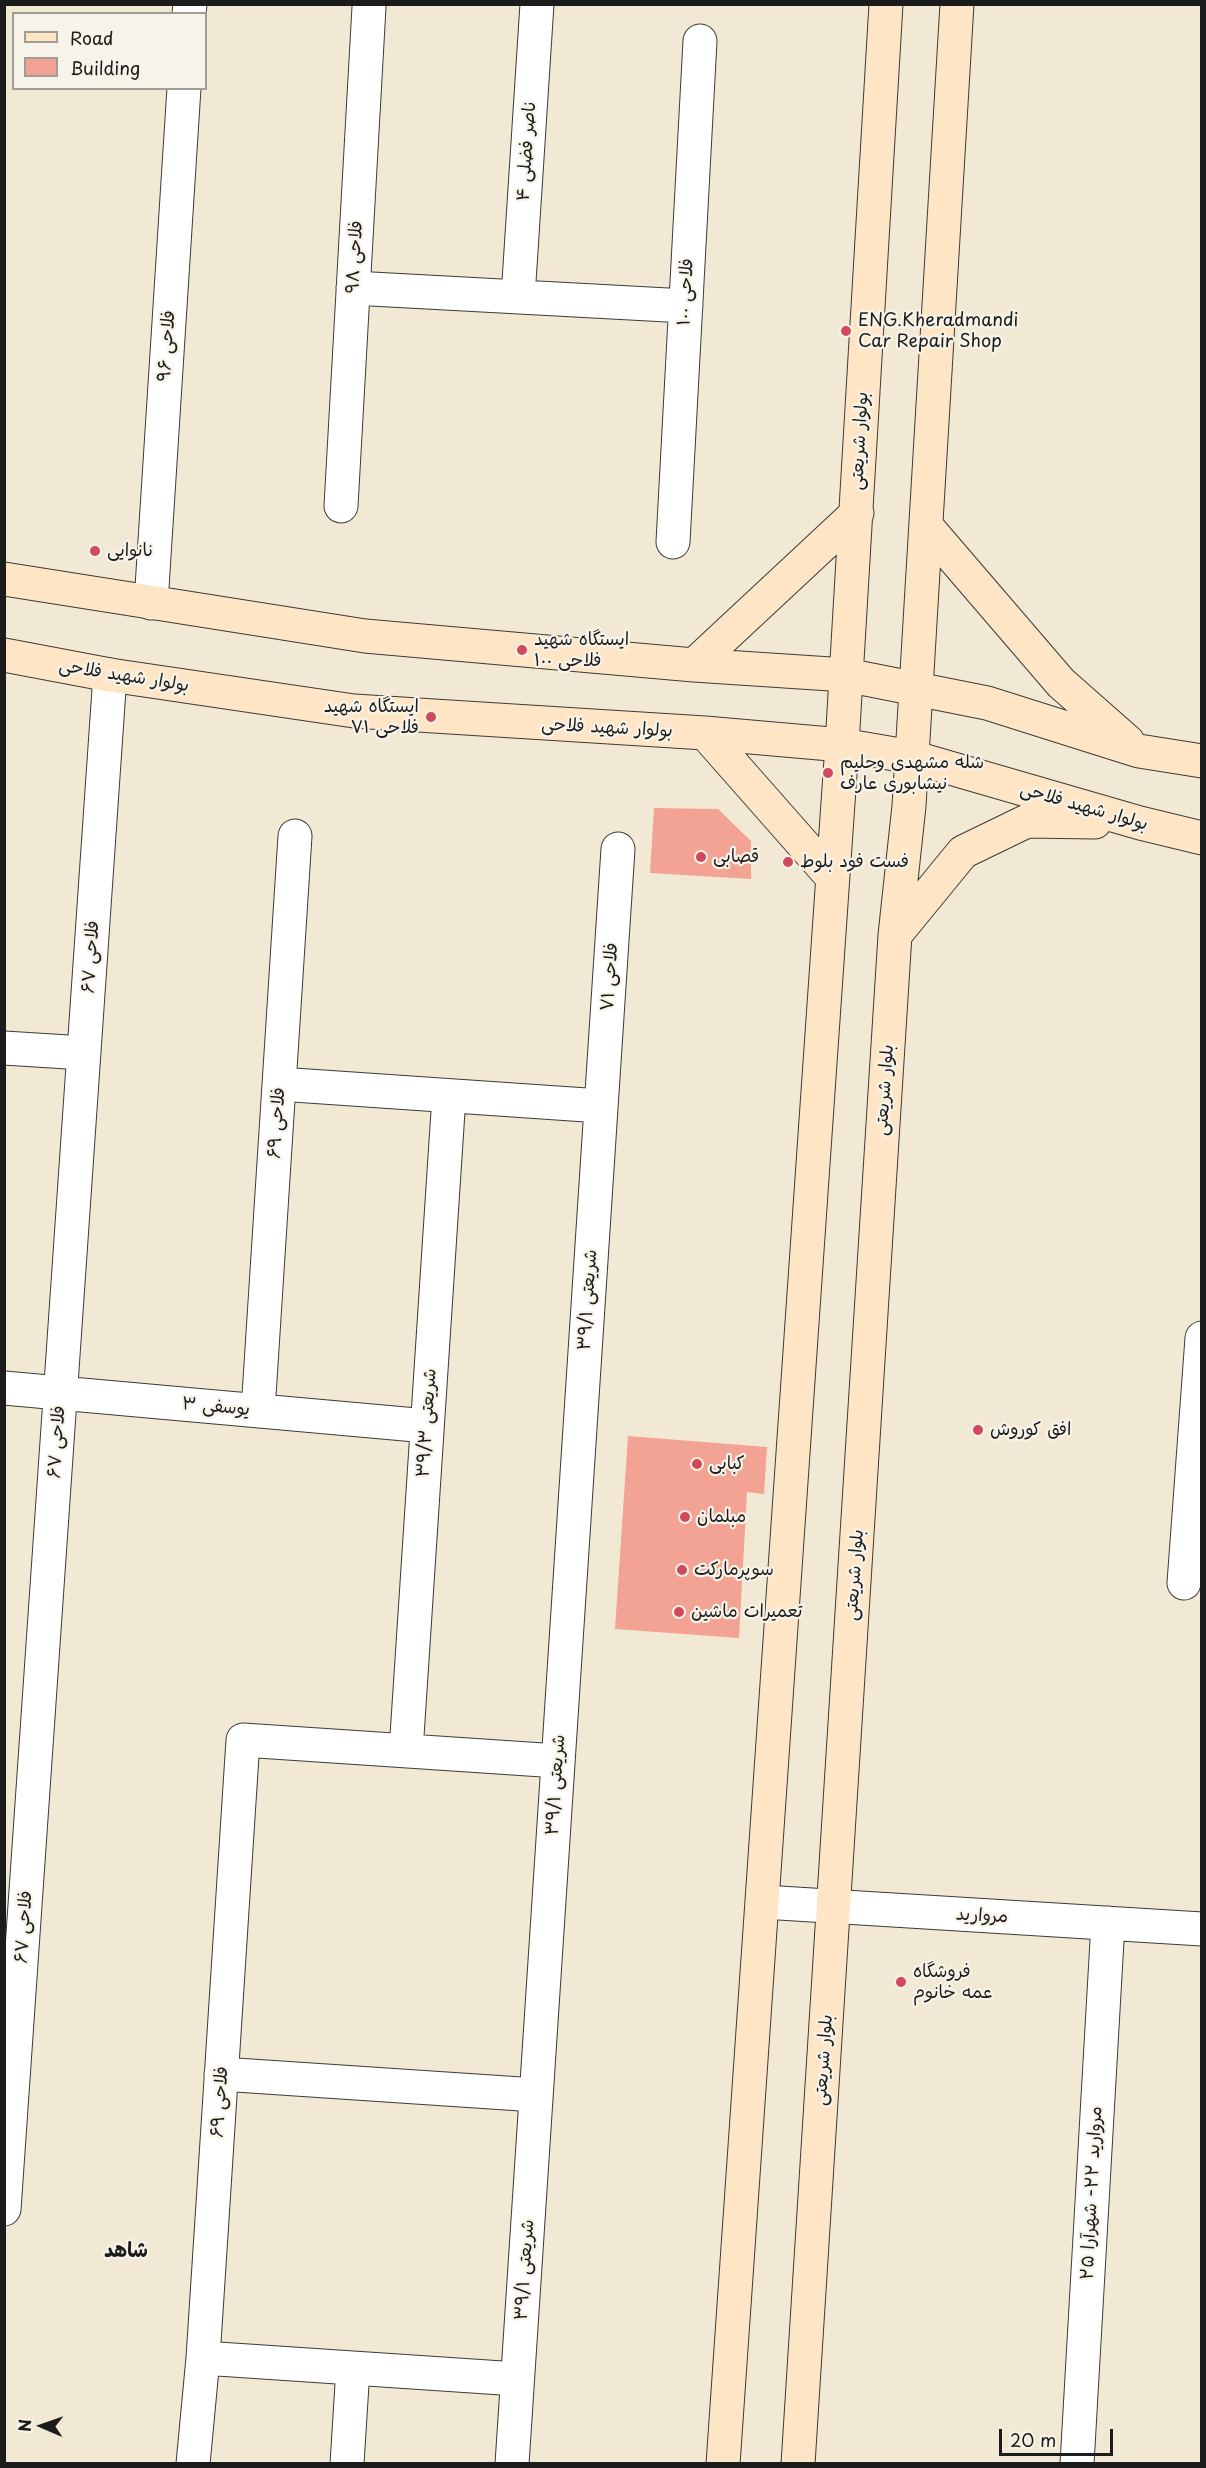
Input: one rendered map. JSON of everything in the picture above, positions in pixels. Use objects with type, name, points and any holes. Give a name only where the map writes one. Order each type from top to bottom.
[{"type":"main road","name":"بولوار شریعتی","points":[[831,876],[842,745],[886,4]]},
{"type":"main road","points":[[916,688],[957,4]]},
{"type":"main road","points":[[694,665],[856,513]]},
{"type":"main road","points":[[927,527],[1061,683],[1139,751]]},
{"type":"main road","points":[[4,579],[365,636],[694,665],[846,675],[987,703],[1139,751],[1202,761]]},
{"type":"main road","name":"بولوار شهید فلاحی","points":[[4,655],[110,675],[354,711],[705,733],[842,745],[912,758],[1140,823],[1202,838]]},
{"type":"main road","name":"بلوار شریعتی","points":[[798,2463],[895,935],[909,806],[916,688]]},
{"type":"main road","points":[[705,733],[831,876],[763,1902],[723,2463]]},
{"type":"main road","points":[[895,935],[963,852],[1027,821],[1140,823]]},
{"type":"street","name":"ناصر فضلی ۴","points":[[518,297],[537,4]]},
{"type":"street","name":"فلاحی ۹۸","points":[[341,506],[369,7]]},
{"type":"street","name":"فلاحی ۱۰۰","points":[[673,542],[700,41]]},
{"type":"street","name":"فلاحی ۹۶","points":[[151,603],[184,90]]},
{"type":"street","points":[[353,288],[686,306]]},
{"type":"street","name":"فلاحی ۶۷","points":[[4,2209],[9,2083],[61,1393],[110,675]]},
{"type":"street","name":"فلاحی ۶۹","points":[[258,1411],[296,836]]},
{"type":"street","name":"فلاحی ۷۱","points":[[601,1106],[618,849]]},
{"type":"street","points":[[4,1048],[84,1053]]},
{"type":"street","points":[[279,1084],[601,1106]]},
{"type":"street","name":"شریعتی ۳۹/۳","points":[[406,1751],[449,1096]]},
{"type":"street","name":"شریعتی ۳۹/۱","points":[[512,2463],[601,1106]]},
{"type":"street","points":[[1184,1583],[1202,1338]]},
{"type":"street","name":"یوسفی ۳","points":[[4,1388],[427,1426]]},
{"type":"street","name":"فلاحی ۶۹","points":[[193,2463],[203,2358],[243,1740],[406,1751]]},
{"type":"street","points":[[406,1751],[558,1761]]},
{"type":"street","name":"مروارید","points":[[763,1902],[1202,1929]]},
{"type":"street","name":"مروارید ۲۲- شهرآرا ۲۵","points":[[1077,2463],[1108,1923]]},
{"type":"street","points":[[221,2074],[536,2095]]},
{"type":"street","points":[[203,2358],[518,2379]]},
{"type":"street","points":[[346,2463],[353,2368]]},
{"type":"building","name":"قصابی","points":[[654,808],[718,809],[751,841],[751,879],[650,873]]},
{"type":"building","points":[[628,1436],[767,1447],[764,1494],[747,1492],[739,1638],[615,1629]]},
{"type":"place","name":"ENG.Kheradmandi Car Repair Shop","points":[[846,331]]},
{"type":"place","name":"نانوایی","points":[[95,551]]},
{"type":"place","name":"ایستگاه شهید فلاحی ۱۰۰","points":[[522,650]]},
{"type":"place","name":"ایستگاه شهید فلاحی ۷۱","points":[[431,717]]},
{"type":"place","name":"شله مشهدی وحلیم نیشابوری عارف","points":[[828,773]]},
{"type":"place","name":"قصابی","points":[[701,857]]},
{"type":"place","name":"فست فود بلوط","points":[[788,862]]},
{"type":"place","name":"افق کوروش","points":[[978,1430]]},
{"type":"place","name":"کبابی","points":[[697,1464]]},
{"type":"place","name":"مبلمان","points":[[685,1517]]},
{"type":"place","name":"سوپرمارکت","points":[[682,1570]]},
{"type":"place","name":"تعمیرات ماشین","points":[[679,1612]]},
{"type":"place","name":"فروشگاه عمه خانوم","points":[[901,1982]]},
{"type":"district","name":"شاهد","points":[[126,2251]]}]
